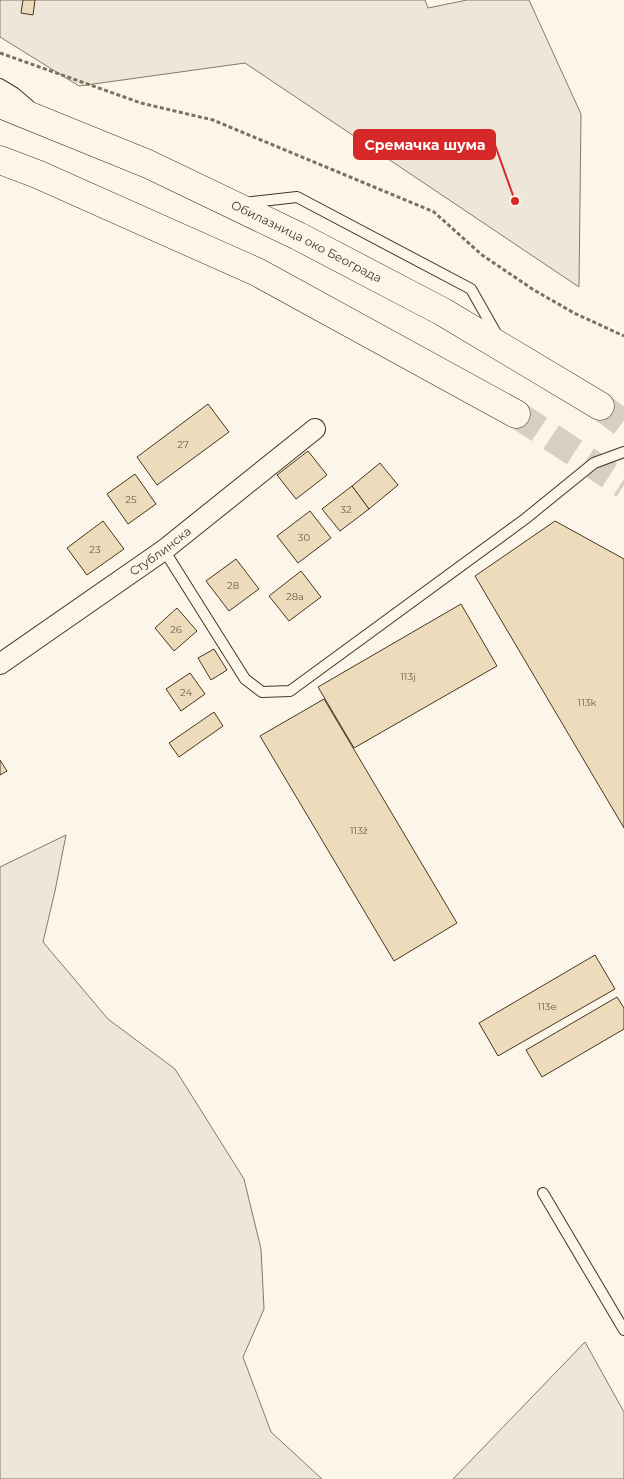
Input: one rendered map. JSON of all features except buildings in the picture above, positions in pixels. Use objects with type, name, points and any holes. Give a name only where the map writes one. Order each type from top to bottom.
[{"type":"highway","name":"Обилазница око Београда","points":[[0,104],[148,164],[298,236],[443,312],[600,406]]},
{"type":"highway","points":[[0,160],[37,174],[258,272],[516,414]]},
{"type":"street","name":"Стублинска","points":[[0,664],[164,550],[315,429]]},
{"type":"lane","points":[[0,84],[58,127]]},
{"type":"lane","points":[[164,550],[245,679],[262,692],[290,692],[525,519],[594,463],[624,452]]},
{"type":"lane","points":[[543,1193],[624,1330]]},
{"type":"path","points":[[0,52],[141,103],[213,120],[434,212],[482,255],[534,290],[574,313],[624,336]]},
{"type":"shaded area","points":[[0,0],[425,0],[428,8],[467,0],[529,0],[581,114],[579,287],[245,63],[79,86],[0,37]]},
{"type":"shaded area","points":[[66,835],[43,942],[108,1019],[175,1069],[244,1179],[261,1249],[264,1309],[243,1357],[271,1432],[322,1479],[0,1479],[0,867]]},
{"type":"shaded area","points":[[585,1342],[624,1412],[624,1479],[453,1479]]},
{"type":"tunnel","points":[[600,406],[624,424]]},
{"type":"tunnel","points":[[516,414],[624,485]]},
{"type":"place","name":"Сремачка шума","points":[[515,201]]}]
